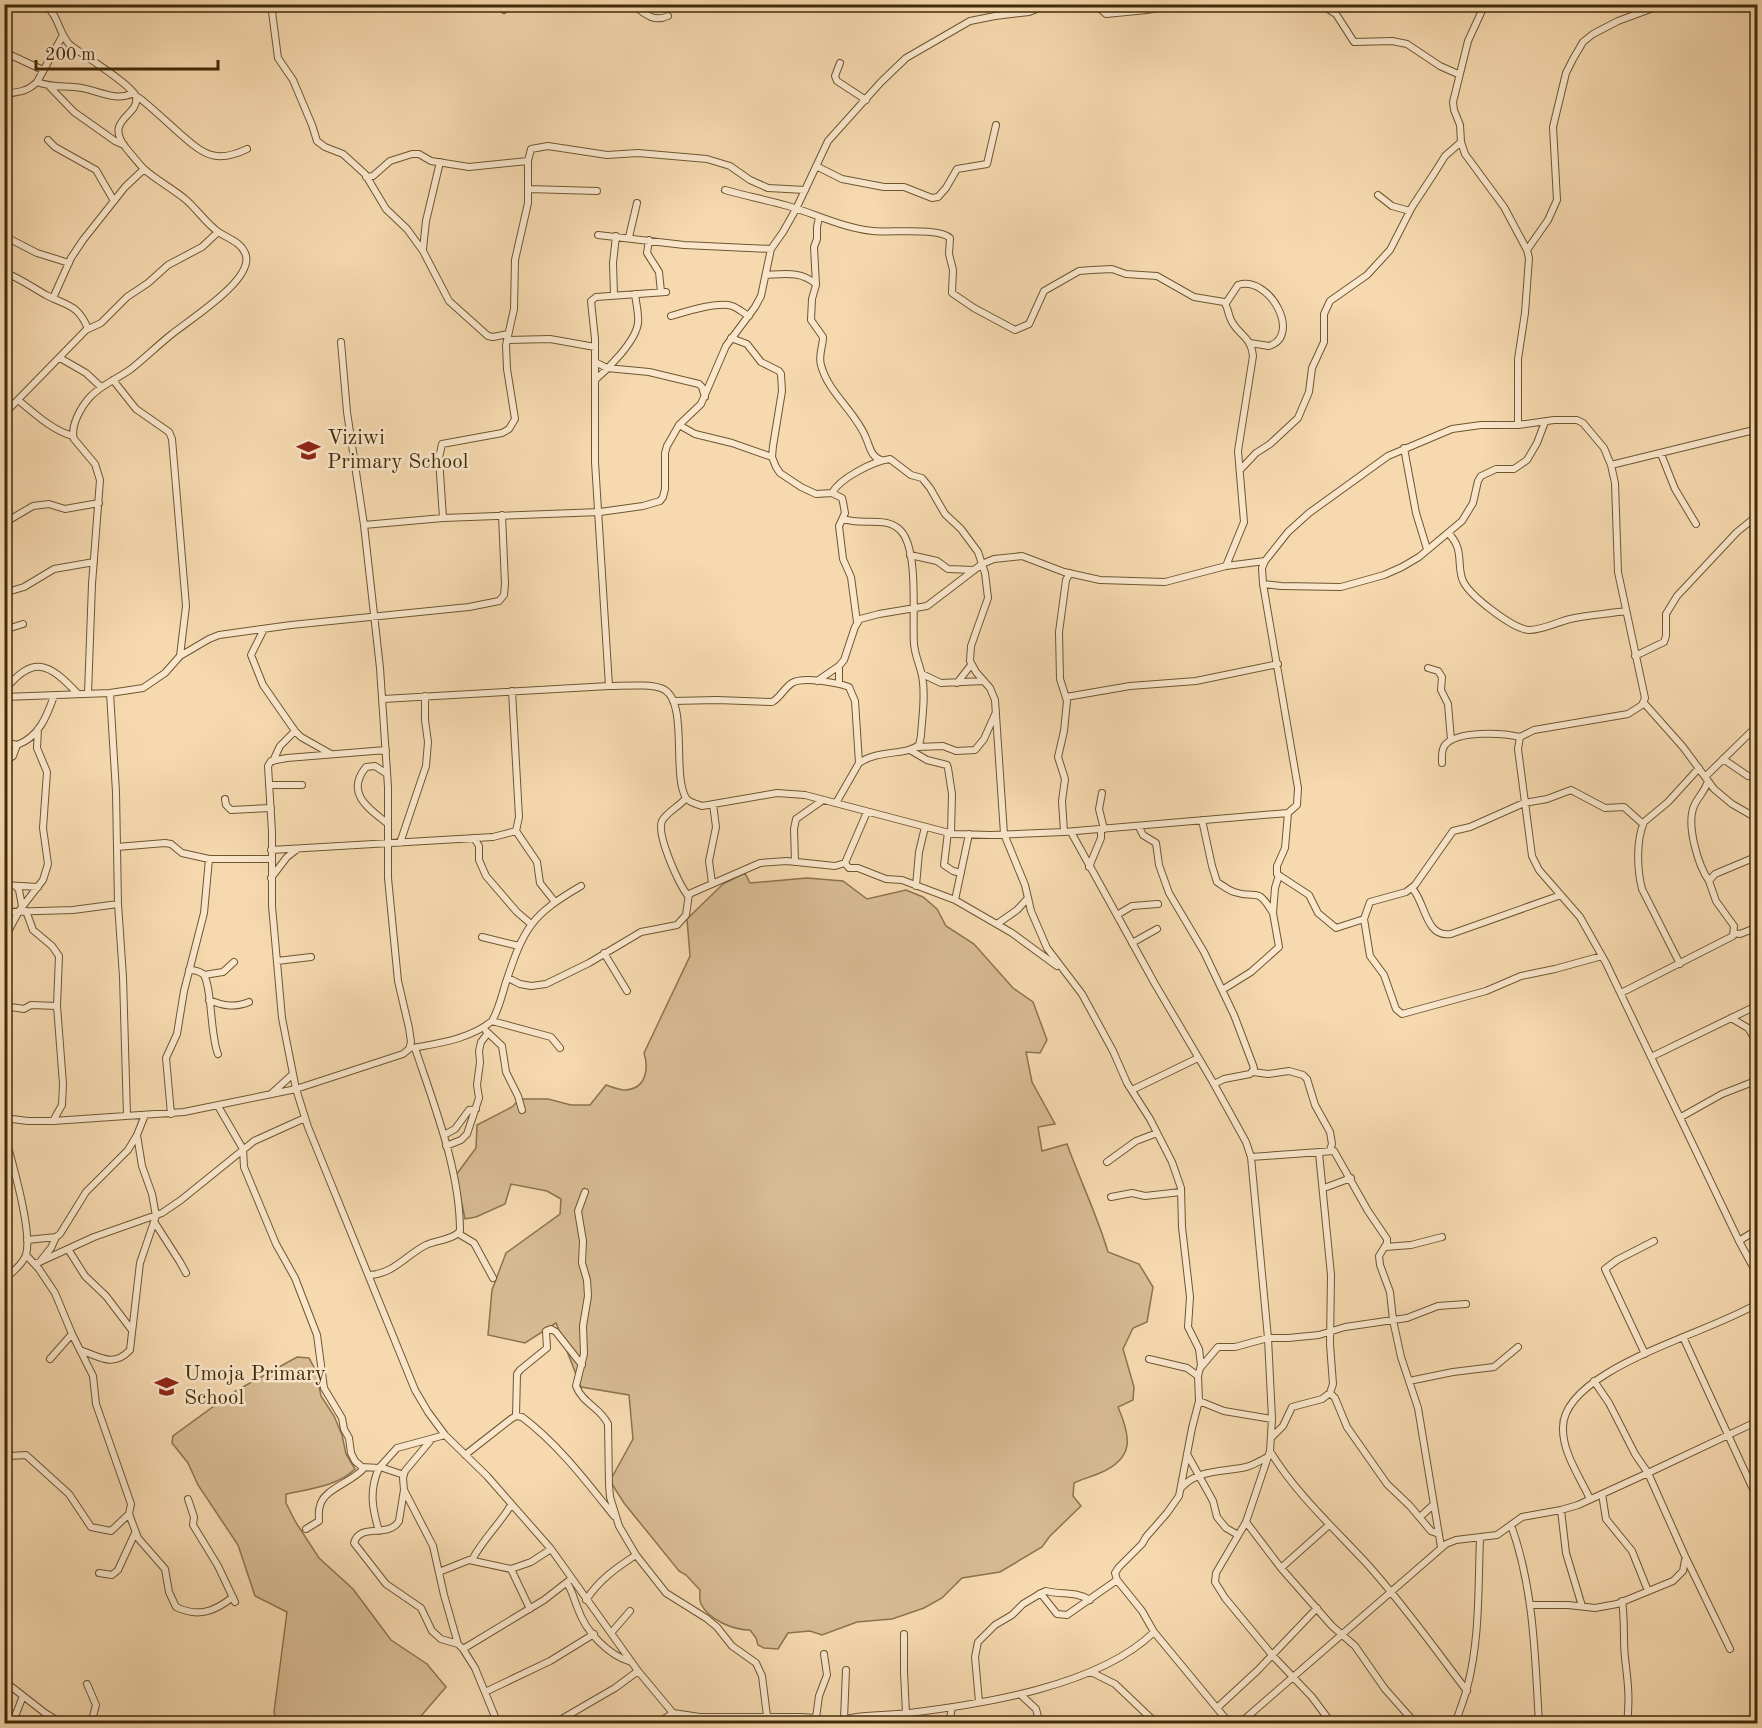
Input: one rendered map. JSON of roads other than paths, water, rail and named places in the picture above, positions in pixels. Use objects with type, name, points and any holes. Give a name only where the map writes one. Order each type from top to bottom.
[{"type":"street","points":[[44,4],[56,16],[63,35],[76,50],[124,83],[192,146],[218,157],[247,149]]},
{"type":"street","points":[[271,4],[278,58],[293,80],[315,137],[320,144],[349,158],[366,177],[386,209],[407,229],[423,250],[449,301],[488,336],[550,339],[595,347]]},
{"type":"street","points":[[498,4],[504,10]]},
{"type":"street","points":[[632,4],[652,19],[660,20],[668,16]]},
{"type":"street","points":[[364,525],[443,518],[600,512],[643,506],[660,501],[665,489],[665,453],[679,425],[701,404],[712,375],[731,338],[761,296],[771,249],[796,209],[828,141],[906,58],[970,21],[1029,12],[1049,4]]},
{"type":"street","points":[[1095,4],[1106,14],[1175,5]]},
{"type":"street","points":[[1320,4],[1336,14],[1354,42],[1392,41],[1407,44],[1440,66],[1458,74]]},
{"type":"street","points":[[1485,4],[1468,41],[1458,74],[1453,102],[1460,124],[1461,142],[1465,154],[1498,198],[1527,250],[1529,258],[1526,313],[1518,370],[1518,425]]},
{"type":"street","points":[[1527,250],[1548,220],[1557,200],[1553,127],[1566,72],[1573,58],[1583,42],[1593,34],[1618,21],[1656,7]]},
{"type":"street","points":[[4,94],[26,91],[37,82],[63,35]]},
{"type":"street","points":[[4,52],[43,70]]},
{"type":"street","points":[[840,63],[836,79],[844,88],[866,100]]},
{"type":"street","points":[[37,82],[49,86],[76,87],[114,97],[135,95]]},
{"type":"street","points":[[49,86],[74,112],[124,146]]},
{"type":"street","points":[[73,436],[74,426],[84,405],[101,387],[201,313],[228,289],[245,267],[247,258],[245,252],[236,243],[218,232],[186,200],[144,170],[124,146],[118,131],[120,124],[135,105],[135,95]]},
{"type":"street","points":[[816,166],[842,179],[884,187],[903,187],[932,198],[938,197],[946,189],[957,169],[987,164],[996,125]]},
{"type":"street","points":[[48,140],[55,147],[96,170],[114,201]]},
{"type":"street","points":[[1240,470],[1256,453],[1296,422],[1308,397],[1312,368],[1324,342],[1326,308],[1336,296],[1367,275],[1390,250],[1410,212],[1445,156],[1461,142]]},
{"type":"street","points":[[443,518],[439,458],[442,444],[502,433],[514,423],[515,413],[507,369],[507,337],[514,309],[515,260],[528,208],[528,160],[531,149],[548,146],[607,155],[638,153],[707,159],[730,166],[750,180],[768,188],[805,190]]},
{"type":"street","points":[[366,177],[375,174],[390,161],[408,154],[418,154],[431,161],[481,167],[528,160]]},
{"type":"street","points":[[423,250],[426,221],[440,162]]},
{"type":"street","points":[[53,298],[69,263],[83,240],[131,180],[144,170]]},
{"type":"street","points":[[528,189],[597,191]]},
{"type":"street","points":[[725,190],[870,231],[946,234],[950,238],[949,254],[953,270],[952,293],[1015,330],[1029,324],[1044,291],[1079,272],[1112,269],[1126,274],[1149,274],[1157,276],[1194,297],[1226,303]]},
{"type":"street","points":[[1378,195],[1392,207],[1410,212]]},
{"type":"street","points":[[630,237],[637,203]]},
{"type":"street","points":[[819,217],[818,239],[814,246],[816,285],[812,299],[811,320],[823,337],[819,355],[823,371],[867,440],[868,447],[877,459],[882,460]]},
{"type":"street","points":[[4,414],[88,329],[107,318],[127,297],[148,283],[168,265],[202,247],[218,232]]},
{"type":"street","points":[[598,235],[684,245],[771,249]]},
{"type":"street","points":[[4,236],[37,253],[69,263]]},
{"type":"street","points":[[614,296],[613,263],[616,236]]},
{"type":"street","points":[[609,686],[594,440],[595,347],[591,301],[596,297],[663,292],[659,272],[647,253],[649,240]]},
{"type":"street","points":[[4,272],[76,309],[85,320],[88,329]]},
{"type":"street","points":[[766,275],[805,276],[816,285]]},
{"type":"street","points":[[1226,566],[1243,525],[1238,451],[1253,356],[1250,343],[1231,321],[1226,303],[1238,285],[1249,283],[1259,287],[1267,294],[1278,307],[1283,322],[1278,340],[1269,346],[1250,343]]},
{"type":"street","points":[[595,380],[619,357],[636,330],[638,315],[635,294]]},
{"type":"street","points":[[671,316],[726,305],[748,316]]},
{"type":"street","points":[[731,338],[747,344],[761,362],[781,374],[782,391],[772,457],[780,472],[801,487],[816,494],[832,493],[842,498],[845,513],[839,526],[843,559],[851,577],[857,622],[846,656],[838,666],[817,681]]},
{"type":"street","points":[[341,342],[347,412],[364,525],[383,699],[387,774],[388,878],[398,981],[412,1048],[444,1136],[456,1192],[459,1234]]},
{"type":"street","points":[[60,358],[86,373],[101,387]]},
{"type":"street","points":[[595,362],[608,368],[649,372],[699,384],[705,397]]},
{"type":"street","points":[[113,380],[136,409],[169,432],[172,439],[186,606],[180,656]]},
{"type":"street","points":[[18,400],[62,432],[73,436],[98,468],[99,503],[88,693]]},
{"type":"street","points":[[383,699],[609,686],[644,686],[663,689],[673,701],[677,718],[682,786],[686,798],[702,806],[777,793],[805,795],[950,833],[969,834],[1067,832],[1288,813],[1296,806],[1298,788],[1263,584],[1264,561],[1288,532],[1309,513],[1367,470],[1404,448],[1452,429],[1572,419],[1582,423],[1604,448],[1611,465],[1615,483],[1618,572],[1642,682],[1644,703],[1628,714],[1534,730],[1521,737],[1497,733],[1459,736],[1443,748],[1442,763]]},
{"type":"street","points":[[1263,584],[1341,587],[1391,573],[1419,557],[1466,517],[1481,476],[1492,470],[1514,469],[1523,464],[1532,453],[1545,422]]},
{"type":"street","points":[[679,425],[695,434],[732,443],[772,457]]},
{"type":"street","points":[[1611,465],[1758,429]]},
{"type":"street","points":[[1404,448],[1416,513],[1427,549]]},
{"type":"street","points":[[1661,454],[1675,489],[1696,524]]},
{"type":"street","points":[[832,493],[842,482],[882,460],[890,459],[911,475],[922,478],[945,514],[974,546],[987,580],[988,598],[971,646],[971,665],[957,683]]},
{"type":"street","points":[[4,523],[33,506],[49,504],[65,509],[99,503]]},
{"type":"street","points":[[4,697],[110,693],[143,688],[165,673],[180,656],[219,635],[499,602],[504,596],[502,515]]},
{"type":"street","points":[[1635,656],[1664,642],[1666,614],[1677,596],[1737,532],[1758,515]]},
{"type":"street","points":[[844,519],[856,522],[889,523],[901,531],[910,555],[915,646],[922,674],[921,736],[913,748]]},
{"type":"street","points":[[1448,533],[1457,546],[1461,560],[1461,575],[1468,589],[1484,604],[1522,629],[1537,629],[1572,619],[1625,611]]},
{"type":"street","points":[[910,555],[937,561],[948,569],[974,570]]},
{"type":"street","points":[[857,622],[872,616],[913,610],[935,602],[982,564],[1002,558],[1022,556],[1070,573],[1100,579],[1165,582],[1226,566],[1264,561]]},
{"type":"street","points":[[4,593],[24,587],[54,569],[94,562]]},
{"type":"street","points":[[1070,573],[1066,580],[1059,632],[1060,679],[1066,697],[1066,718],[1058,757],[1065,779],[1062,801],[1067,832],[1214,1084],[1246,1142],[1251,1157],[1268,1338],[1271,1438],[1269,1454],[1246,1522],[1216,1573],[1215,1582],[1225,1598],[1272,1656],[1294,1676],[1332,1724]]},
{"type":"street","points":[[4,630],[23,624]]},
{"type":"street","points":[[264,629],[251,657],[263,685],[295,731],[301,737],[331,754]]},
{"type":"street","points":[[1066,697],[1130,686],[1196,681],[1278,664]]},
{"type":"street","points":[[971,665],[994,694],[1004,834],[1025,885],[1031,911],[1047,948],[1061,970],[1082,994],[1157,1133],[1178,1179],[1190,1297],[1188,1327],[1198,1349],[1201,1367]]},
{"type":"street","points":[[4,691],[24,669],[38,666],[62,678],[78,694]]},
{"type":"street","points":[[838,666],[839,684]]},
{"type":"street","points":[[1428,668],[1438,671],[1442,676],[1442,690],[1448,704],[1451,740]]},
{"type":"street","points":[[922,674],[940,683],[984,681]]},
{"type":"street","points":[[673,701],[772,702],[791,683],[802,680],[849,687],[853,691],[859,763]]},
{"type":"street","points":[[512,691],[519,817],[516,831],[537,862],[540,883],[555,902]]},
{"type":"street","points":[[110,693],[127,1116]]},
{"type":"street","points":[[4,742],[17,745],[38,729],[44,722],[54,696]]},
{"type":"street","points":[[400,843],[426,766],[428,742],[425,696]]},
{"type":"street","points":[[1644,703],[1658,721],[1672,733],[1706,779],[1724,798],[1758,819]]},
{"type":"street","points":[[836,803],[859,763],[870,756],[913,748],[943,746],[956,751],[975,750],[984,739],[996,712]]},
{"type":"street","points":[[1621,993],[1727,940],[1734,933],[1734,926],[1716,901],[1697,856],[1691,818],[1694,806],[1704,792],[1706,779],[1758,725]]},
{"type":"street","points":[[4,939],[38,887],[48,864],[44,828],[47,772],[37,748],[38,729]]},
{"type":"street","points":[[295,731],[280,746],[268,766],[271,808],[271,879],[284,1035],[305,1118],[415,1390],[445,1435],[486,1476],[551,1549],[569,1581],[578,1611],[594,1634],[614,1655],[632,1662]]},
{"type":"street","points":[[1521,737],[1518,749],[1529,838],[1535,863],[1580,917],[1602,956],[1681,1117],[1738,1241],[1758,1276]]},
{"type":"street","points":[[5,761],[13,756],[17,745]]},
{"type":"street","points":[[913,748],[927,760],[946,765],[948,768],[952,794],[950,833],[944,865],[952,871],[961,873]]},
{"type":"street","points":[[273,760],[386,750]]},
{"type":"street","points":[[1723,759],[1748,776]]},
{"type":"street","points":[[387,774],[375,766],[369,766],[362,772],[358,783],[359,794],[363,802],[387,823]]},
{"type":"street","points":[[1680,964],[1639,877],[1638,861],[1643,824],[1668,802],[1699,768]]},
{"type":"street","points":[[269,785],[302,785]]},
{"type":"street","points":[[1602,956],[1521,976],[1486,991],[1402,1014],[1396,1009],[1384,975],[1370,956],[1365,919],[1370,902],[1406,892],[1412,888],[1428,869],[1453,831],[1470,827],[1524,803],[1547,799],[1570,790],[1605,808],[1624,807],[1643,824]]},
{"type":"street","points":[[1089,867],[1103,829],[1099,809],[1102,793]]},
{"type":"street","points":[[508,978],[531,986],[546,984],[641,932],[677,925],[686,915],[688,896],[668,856],[662,825],[663,819],[686,798]]},
{"type":"street","points":[[225,799],[226,805],[231,810],[271,808]]},
{"type":"street","points":[[795,862],[796,819],[823,800]]},
{"type":"street","points":[[712,883],[709,861],[716,827],[713,804]]},
{"type":"street","points":[[688,896],[701,888],[760,863],[795,862],[835,866],[845,863],[867,812]]},
{"type":"street","points":[[1288,813],[1285,848],[1276,871],[1309,895],[1318,913],[1333,927],[1340,928],[1365,919]]},
{"type":"street","points":[[1202,820],[1217,882],[1236,893],[1258,894],[1264,898],[1273,913]]},
{"type":"street","points":[[916,886],[919,852],[925,827]]},
{"type":"street","points":[[1139,827],[1143,835],[1156,843],[1159,865],[1169,893],[1204,952],[1222,990],[1253,1065],[1253,1072]]},
{"type":"street","points":[[272,850],[493,837],[516,831]]},
{"type":"street","points":[[955,900],[969,834]]},
{"type":"street","points":[[474,838],[479,846],[479,860],[486,876],[509,904],[531,924]]},
{"type":"street","points":[[117,847],[168,843],[182,853],[209,860],[272,859]]},
{"type":"street","points":[[271,879],[287,857],[296,850]]},
{"type":"street","points":[[1709,881],[1715,874],[1758,856]]},
{"type":"street","points":[[171,1114],[166,1055],[177,1034],[181,1003],[204,913],[209,860]]},
{"type":"street","points":[[845,863],[849,868],[858,868],[886,879],[902,880],[955,900],[997,924],[1061,970]]},
{"type":"street","points":[[1222,990],[1251,972],[1278,947],[1273,913],[1275,888],[1279,875]]},
{"type":"street","points":[[4,885],[38,887]]},
{"type":"street","points":[[16,886],[19,890],[22,909],[33,930],[52,946],[59,956],[57,1006],[63,1084],[62,1105],[53,1121]]},
{"type":"street","points":[[446,1146],[465,1137],[476,1109],[479,1098],[477,1085],[479,1051],[485,1031],[492,1022],[519,946],[539,914],[581,886]]},
{"type":"street","points":[[1412,888],[1420,899],[1434,931],[1443,935],[1511,914],[1561,895]]},
{"type":"street","points":[[997,924],[1017,910],[1028,898]]},
{"type":"street","points":[[4,912],[22,909],[73,910],[118,904]]},
{"type":"street","points":[[1117,915],[1132,906],[1158,904]]},
{"type":"street","points":[[1734,933],[1740,934],[1758,927]]},
{"type":"street","points":[[1132,943],[1157,929]]},
{"type":"street","points":[[482,937],[519,946]]},
{"type":"street","points":[[604,953],[627,991]]},
{"type":"street","points":[[277,961],[310,957]]},
{"type":"street","points":[[189,970],[204,975],[223,972],[234,962]]},
{"type":"street","points":[[204,975],[211,1025],[218,1054]]},
{"type":"street","points":[[209,1000],[235,1007],[249,1002]]},
{"type":"street","points":[[4,1006],[24,1009],[31,1005],[57,1006]]},
{"type":"street","points":[[1651,1057],[1758,1005]]},
{"type":"street","points":[[1731,1018],[1742,1023],[1751,1031],[1758,1044]]},
{"type":"street","points":[[492,1022],[551,1037],[560,1048]]},
{"type":"street","points":[[4,1118],[53,1121],[171,1114],[218,1106],[296,1089],[403,1054],[412,1048],[485,1031]]},
{"type":"street","points":[[485,1031],[502,1046],[506,1072],[522,1110]]},
{"type":"street","points":[[1132,1090],[1198,1058]]},
{"type":"street","points":[[1214,1084],[1224,1079],[1253,1072],[1268,1074],[1289,1071],[1303,1075],[1309,1084],[1315,1105],[1330,1132],[1332,1144],[1330,1150]]},
{"type":"street","points":[[271,1094],[293,1074]]},
{"type":"street","points":[[1681,1117],[1722,1094],[1758,1080]]},
{"type":"street","points":[[218,1106],[243,1149],[244,1167],[317,1335],[325,1393],[340,1416],[349,1438],[353,1458],[364,1468]]},
{"type":"street","points":[[444,1136],[455,1129],[469,1110],[476,1109]]},
{"type":"street","points":[[37,1263],[68,1224],[86,1192],[128,1150],[145,1115]]},
{"type":"street","points":[[37,1263],[122,1227],[155,1219],[243,1149],[260,1138],[305,1118]]},
{"type":"street","points":[[4,1132],[23,1209],[27,1240],[26,1255],[4,1280]]},
{"type":"street","points":[[1107,1162],[1137,1141],[1157,1133]]},
{"type":"street","points":[[80,1350],[114,1361],[129,1352],[140,1263],[155,1219],[153,1194],[142,1166],[137,1135]]},
{"type":"street","points":[[1251,1157],[1285,1153],[1319,1153],[1330,1150]]},
{"type":"street","points":[[1330,1150],[1337,1155],[1368,1211],[1387,1239],[1379,1260],[1390,1292],[1401,1357],[1419,1412],[1441,1547]]},
{"type":"street","points":[[1271,1438],[1283,1426],[1292,1407],[1318,1401],[1330,1393],[1334,1377],[1330,1332],[1330,1275],[1319,1153]]},
{"type":"street","points":[[1323,1188],[1351,1178]]},
{"type":"street","points":[[585,1192],[578,1211],[583,1241],[582,1263],[587,1280],[588,1296],[583,1326],[582,1365],[576,1382],[577,1389],[586,1402],[604,1416],[608,1424],[609,1485],[617,1520]]},
{"type":"street","points":[[1111,1197],[1128,1193],[1145,1196],[1180,1192]]},
{"type":"street","points":[[155,1219],[186,1273]]},
{"type":"street","points":[[1738,1241],[1758,1229]]},
{"type":"street","points":[[369,1275],[389,1271],[419,1248],[459,1234],[474,1242],[493,1278]]},
{"type":"street","points":[[27,1240],[56,1237]]},
{"type":"street","points":[[1385,1247],[1411,1245],[1442,1237]]},
{"type":"street","points":[[1646,1354],[1605,1269],[1617,1260],[1654,1241]]},
{"type":"street","points":[[68,1249],[85,1276],[106,1296],[131,1329]]},
{"type":"street","points":[[4,1444],[10,1456],[26,1455],[60,1485],[92,1527],[111,1531],[129,1514],[131,1509],[129,1495],[96,1404],[93,1376],[55,1293],[37,1263],[26,1255]]},
{"type":"street","points":[[1230,1724],[1154,1632],[1136,1603],[1117,1580],[1115,1573],[1179,1496],[1199,1401],[1198,1376],[1201,1367],[1218,1347],[1235,1347],[1268,1338],[1306,1337],[1407,1318],[1438,1306],[1466,1304]]},
{"type":"street","points":[[1590,1499],[1563,1438],[1564,1419],[1570,1403],[1578,1393],[1594,1381],[1646,1354],[1758,1304]]},
{"type":"street","points":[[516,1416],[517,1374],[546,1350],[546,1331],[551,1329],[556,1332],[582,1365]]},
{"type":"street","points":[[50,1359],[72,1334]]},
{"type":"street","points":[[1683,1337],[1758,1500]]},
{"type":"street","points":[[1409,1381],[1494,1367],[1518,1347]]},
{"type":"street","points":[[1149,1359],[1187,1368],[1198,1376]]},
{"type":"street","points":[[1594,1381],[1648,1473],[1730,1649]]},
{"type":"street","points":[[1330,1393],[1335,1398],[1347,1427],[1388,1484],[1431,1531],[1439,1534]]},
{"type":"street","points":[[1199,1401],[1224,1411],[1272,1419]]},
{"type":"street","points":[[465,1455],[516,1416],[522,1417],[554,1444],[617,1520],[636,1555],[666,1593],[706,1618],[717,1627],[732,1646],[756,1663],[762,1676],[766,1716]]},
{"type":"street","points":[[1239,1724],[1418,1570],[1441,1547],[1451,1541],[1501,1534],[1522,1517],[1561,1510],[1590,1499],[1758,1420]]},
{"type":"street","points":[[379,1531],[371,1499],[371,1489],[379,1467],[397,1448],[445,1435]]},
{"type":"street","points":[[432,1439],[404,1475],[404,1490],[398,1523],[387,1531],[373,1530],[354,1539],[355,1546],[386,1584],[421,1608],[432,1631],[441,1639],[460,1647]]},
{"type":"street","points":[[1187,1454],[1213,1501],[1220,1522],[1238,1535]]},
{"type":"street","points":[[1181,1488],[1186,1482],[1198,1476],[1218,1470],[1249,1466],[1269,1454]]},
{"type":"street","points":[[1269,1454],[1329,1525],[1391,1592],[1467,1691]]},
{"type":"street","points":[[306,1529],[319,1521],[322,1500],[336,1488],[356,1477],[364,1468],[379,1467],[404,1475]]},
{"type":"street","points":[[404,1490],[433,1546],[460,1647],[485,1692],[498,1724]]},
{"type":"street","points":[[1602,1494],[1606,1520],[1632,1551],[1648,1591]]},
{"type":"street","points":[[129,1514],[135,1533],[165,1569],[169,1592],[176,1606],[192,1612],[207,1612],[234,1599],[218,1566],[193,1525],[194,1517],[188,1499]]},
{"type":"street","points":[[472,1560],[485,1538],[500,1524],[511,1505]]},
{"type":"street","points":[[1420,1517],[1433,1505]]},
{"type":"street","points":[[1561,1510],[1566,1553],[1582,1606]]},
{"type":"street","points":[[1246,1522],[1281,1568],[1341,1634],[1355,1646],[1384,1689],[1416,1724]]},
{"type":"street","points":[[1281,1568],[1329,1525]]},
{"type":"street","points":[[1511,1525],[1521,1554],[1531,1605],[1539,1724]]},
{"type":"street","points":[[99,1573],[112,1575],[118,1570],[135,1533]]},
{"type":"street","points":[[1455,1724],[1467,1691],[1473,1658],[1479,1597],[1480,1538]]},
{"type":"street","points":[[439,1572],[463,1561],[472,1560],[511,1569],[531,1562],[551,1549]]},
{"type":"street","points":[[586,1600],[596,1585],[612,1570],[636,1555]]},
{"type":"street","points":[[1531,1605],[1598,1608],[1622,1601],[1673,1581],[1683,1571],[1685,1556]]},
{"type":"street","points":[[511,1569],[530,1609]]},
{"type":"street","points":[[1039,1595],[1042,1595],[1052,1609],[1061,1616],[1071,1613],[1117,1580]]},
{"type":"street","points":[[460,1647],[530,1609],[557,1592],[569,1581]]},
{"type":"street","points":[[569,1581],[673,1713],[675,1724]]},
{"type":"street","points":[[980,1702],[975,1669],[976,1646],[995,1625],[1012,1615],[1023,1604],[1046,1591],[1057,1594],[1078,1594],[1089,1600]]},
{"type":"street","points":[[1622,1601],[1625,1658],[1629,1673],[1627,1724]]},
{"type":"street","points":[[1216,1708],[1272,1656],[1317,1608]]},
{"type":"street","points":[[610,1633],[630,1611]]},
{"type":"street","points":[[832,1724],[843,1719],[952,1707],[1021,1695],[1091,1672],[1142,1644],[1154,1632]]},
{"type":"street","points":[[485,1692],[550,1661],[594,1634]]},
{"type":"street","points":[[904,1634],[906,1724]]},
{"type":"street","points":[[816,1718],[819,1696],[827,1675],[824,1654]]},
{"type":"street","points":[[843,1719],[846,1670]]},
{"type":"street","points":[[553,1724],[600,1697],[638,1671]]},
{"type":"street","points":[[1091,1672],[1116,1684],[1157,1724]]},
{"type":"street","points":[[4,1681],[63,1724]]},
{"type":"street","points":[[87,1684],[96,1705],[91,1724]]},
{"type":"street","points":[[1021,1695],[1036,1709],[1040,1724]]},
{"type":"street","points":[[12,1724],[23,1696]]},
{"type":"street","points":[[949,1724],[952,1707]]},
{"type":"street","points":[[656,1724],[673,1713],[751,1720],[766,1716],[816,1718],[823,1724]]},
{"type":"place","name":"Viziwi Primary School","points":[[309,450]]},
{"type":"place","name":"Umoja Primary School","points":[[166,1386]]}]
